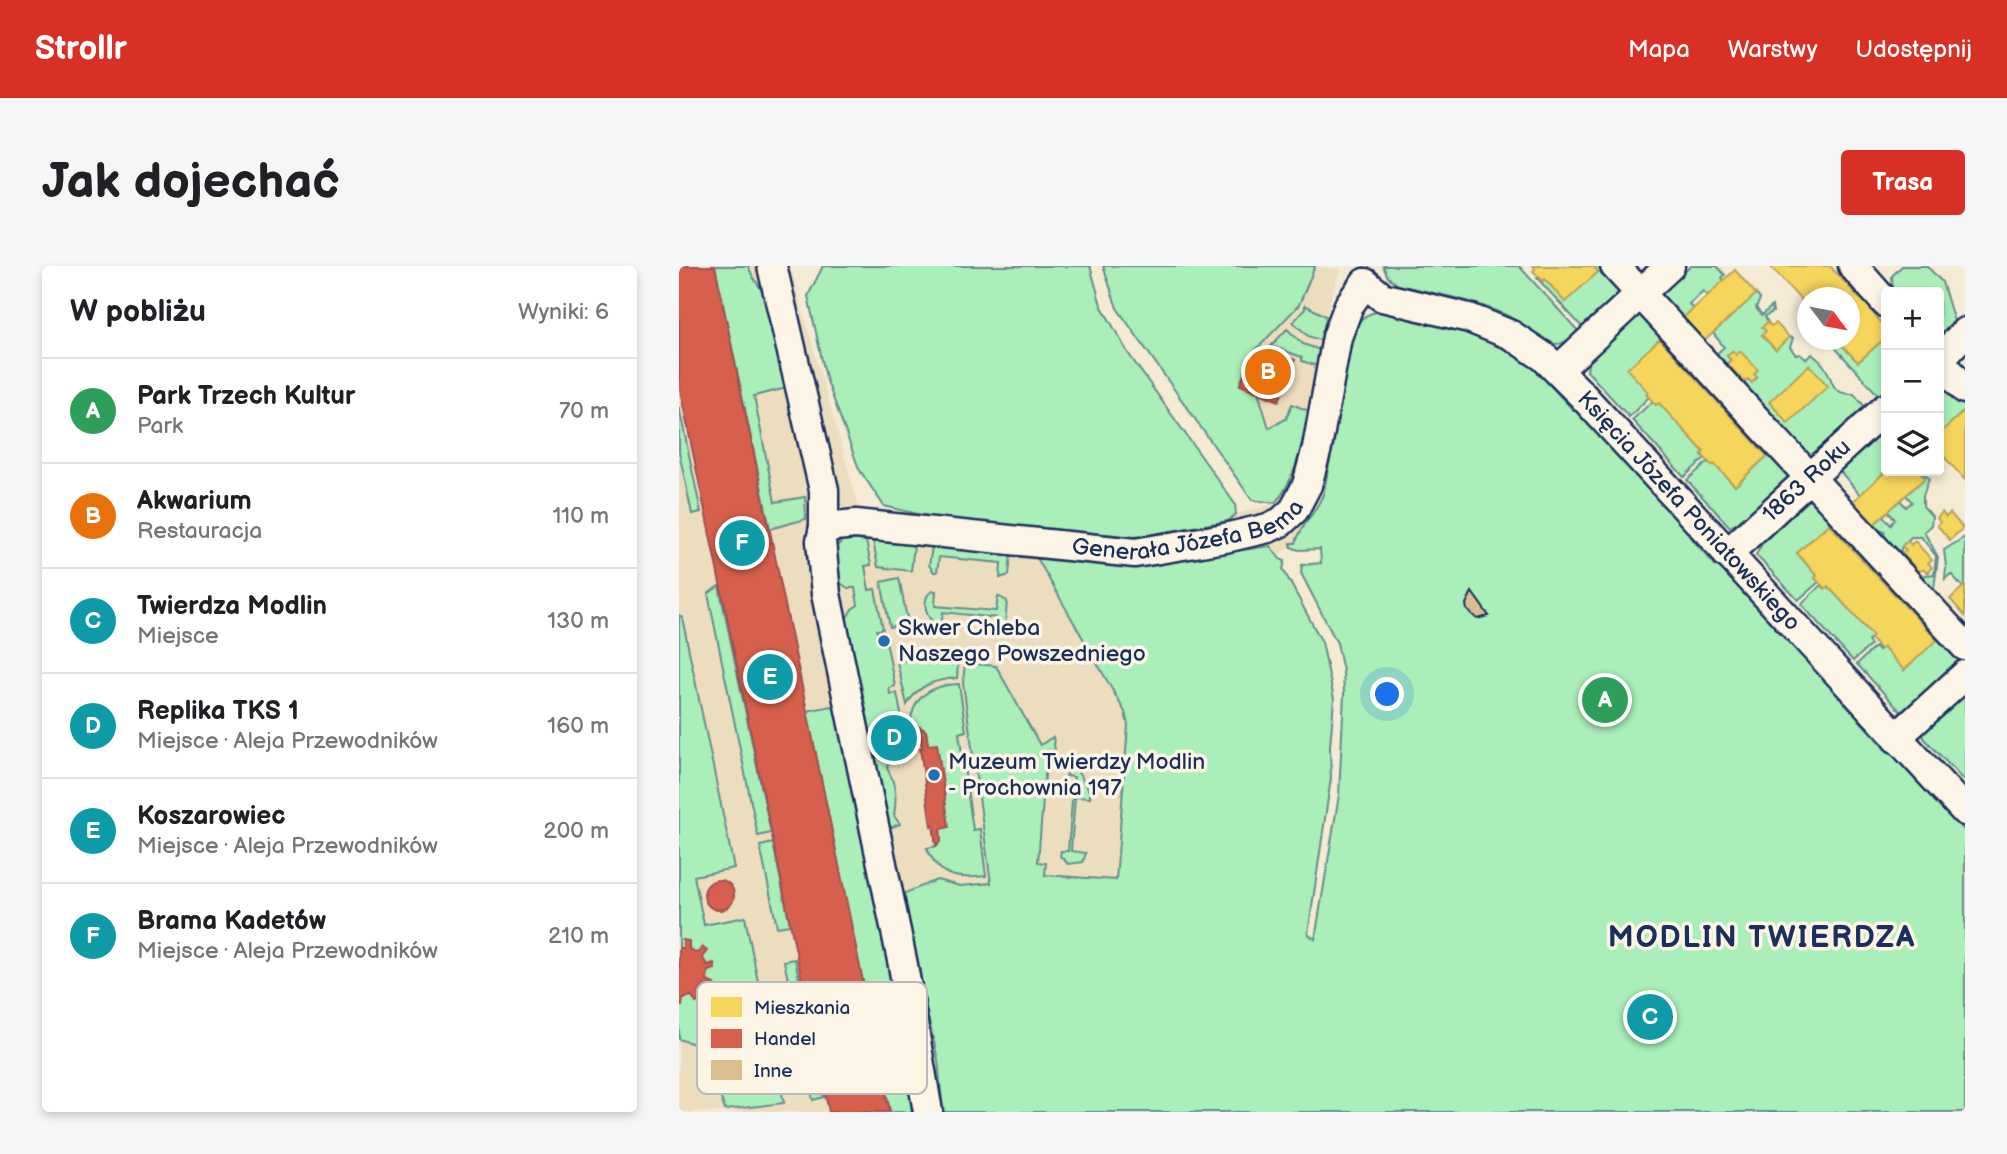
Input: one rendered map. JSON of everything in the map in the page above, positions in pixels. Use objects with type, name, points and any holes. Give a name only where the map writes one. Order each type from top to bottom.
[{"type":"street","points":[[772,266],[799,373],[824,490],[824,527],[821,541],[826,594],[906,982]]},
{"type":"street","points":[[1615,266],[1965,646]]},
{"type":"street","points":[[1558,370],[1670,266]]},
{"type":"street","points":[[1853,266],[1881,297]]},
{"type":"street","name":"Generała Józefa Bema","points":[[824,527],[856,524],[1135,553],[1225,538],[1281,522],[1294,510],[1307,485],[1317,447],[1337,337],[1364,275]]},
{"type":"street","name":"Księcia Józefa Poniatowskiego","points":[[1364,275],[1376,294],[1497,328],[1524,343],[1558,370],[1965,811]]},
{"type":"street","points":[[1944,355],[1965,332]]},
{"type":"street","points":[[1944,366],[1965,389]]},
{"type":"street","name":"1863 Roku","points":[[1727,554],[1881,413]]},
{"type":"street","points":[[1896,738],[1965,676]]},
{"type":"street","points":[[926,1094],[929,1112]]},
{"type":"shaded area","points":[[679,266],[790,266],[860,511],[1136,537],[1228,521],[1236,514],[1275,503],[1282,495],[1302,444],[1309,411],[1269,428],[1258,393],[1240,385],[1252,354],[1299,305],[1315,266],[1341,269],[1326,316],[1316,374],[1345,379],[1321,501],[1299,533],[1296,543],[1291,543],[1291,547],[1277,555],[1270,546],[1125,712],[1128,725],[1108,978],[988,1046],[938,1060],[927,1075],[927,982],[697,982],[697,1094],[922,1094],[920,1112],[679,1112]]},
{"type":"green space","points":[[715,266],[748,266],[776,311],[791,387],[754,396],[775,502],[805,497],[806,519],[770,529]]},
{"type":"green space","points":[[823,266],[1090,266],[1101,305],[1128,353],[1235,504],[1236,514],[1228,521],[1136,537],[931,517],[884,506],[859,469],[826,378],[808,296]]},
{"type":"green space","points":[[1103,266],[1315,266],[1299,305],[1252,354],[1240,384],[1258,392],[1269,428],[1286,419],[1292,404],[1309,411],[1294,472],[1275,503],[1252,500],[1117,308]]},
{"type":"green space","points":[[1383,266],[1519,266],[1579,332],[1561,343],[1552,343],[1509,316],[1478,304],[1398,285],[1388,277]]},
{"type":"green space","points":[[1593,266],[1602,266],[1625,291],[1583,328],[1537,278],[1543,281],[1545,279],[1565,301],[1598,272]]},
{"type":"green space","points":[[1691,266],[1717,266],[1725,275],[1722,278],[1724,281],[1708,296],[1703,291],[1689,304],[1693,309],[1681,320],[1661,301],[1663,291]]},
{"type":"green space","points":[[1902,266],[1927,266],[1944,287],[1893,287],[1892,276]]},
{"type":"green space","points":[[1944,289],[1957,331],[1944,338]]},
{"type":"green space","points":[[1756,294],[1760,299],[1756,308],[1762,315],[1772,306],[1773,312],[1765,316],[1768,322],[1763,327],[1766,331],[1762,335],[1775,349],[1789,337],[1793,338],[1790,347],[1796,355],[1800,354],[1806,359],[1812,354],[1823,364],[1836,389],[1854,394],[1865,407],[1806,462],[1792,443],[1789,434],[1772,422],[1772,415],[1765,408],[1760,411],[1744,382],[1748,379],[1752,382],[1757,378],[1732,351],[1727,356],[1731,360],[1727,364],[1737,374],[1728,379],[1711,359],[1724,347],[1713,333]]},
{"type":"green space","points":[[1305,305],[1326,316],[1322,341],[1308,336],[1293,322],[1305,309]]},
{"type":"green space","points":[[1642,310],[1688,359],[1648,392],[1646,394],[1649,397],[1629,417],[1587,371],[1589,357]]},
{"type":"green space","points":[[1384,311],[1442,323],[1485,337],[1518,354],[1547,377],[1545,380],[1573,410],[1575,408],[1690,532],[1688,535],[1715,565],[1719,562],[1861,717],[1859,720],[1888,752],[1891,750],[1965,831],[1965,1112],[943,1112],[938,1060],[927,1012],[927,982],[920,982],[900,895],[937,880],[960,886],[991,883],[963,683],[965,663],[996,666],[1040,745],[1053,737],[1055,751],[1047,750],[1038,862],[1046,863],[1045,875],[1116,880],[1128,725],[1125,712],[1037,558],[1134,566],[1270,546],[1280,559],[1285,561],[1283,569],[1322,642],[1334,699],[1330,747],[1331,778],[1308,934],[1315,939],[1339,795],[1343,671],[1337,643],[1301,573],[1302,565],[1321,563],[1320,549],[1299,550],[1291,547],[1291,543],[1296,543],[1324,492],[1352,335],[1363,317]]},
{"type":"green space","points":[[1287,329],[1303,344],[1320,350],[1317,366],[1302,361],[1302,357],[1271,346]]},
{"type":"green space","points":[[1881,341],[1879,396],[1837,350],[1847,350],[1858,362]]},
{"type":"green space","points":[[1944,388],[1950,390],[1965,410],[1944,429]]},
{"type":"green space","points":[[1653,401],[1656,405],[1659,403],[1704,452],[1702,455],[1705,458],[1684,477],[1632,420]]},
{"type":"green space","points":[[679,407],[701,512],[692,514],[679,452]]},
{"type":"green space","points":[[1750,427],[1793,474],[1742,521],[1730,527],[1687,480],[1708,462],[1714,464],[1735,486],[1767,456],[1745,432]]},
{"type":"green space","points":[[1881,433],[1881,476],[1860,495],[1840,471]]},
{"type":"green space","points":[[1923,476],[1929,478],[1923,506],[1932,516],[1931,525],[1924,532],[1938,557],[1933,597],[1879,541],[1885,532],[1871,527],[1883,516],[1891,525],[1895,519],[1888,511],[1900,500],[1906,507],[1912,502],[1906,495],[1925,478]],"holes":[[[1911,537],[1921,537],[1936,556],[1934,574],[1918,576],[1899,559],[1902,546]]]},
{"type":"green space","points":[[1813,496],[1857,543],[1851,548],[1829,524],[1797,553],[1819,582],[1798,600],[1756,555],[1763,542]]},
{"type":"green space","points":[[1965,537],[1963,587],[1951,574],[1945,579],[1944,550]]},
{"type":"green space","points":[[845,538],[866,541],[871,565],[865,566],[869,590],[875,589],[883,629],[877,630],[879,637],[885,636],[895,686],[889,688],[890,694],[897,693],[902,719],[902,734],[891,729],[884,741],[866,735],[844,623],[852,609],[858,605],[855,588],[848,588],[836,580],[833,550]]},
{"type":"green space","points":[[873,541],[914,545],[911,571],[878,567]]},
{"type":"green space","points":[[932,547],[1011,555],[1009,575],[1000,578],[1001,563],[939,557],[937,572],[934,572],[929,565]]},
{"type":"green space","points":[[899,578],[908,623],[890,627],[881,582]]},
{"type":"green space","points":[[1821,585],[1825,588],[1828,586],[1873,636],[1868,641],[1871,645],[1853,661],[1801,604]]},
{"type":"green space","points":[[719,586],[771,833],[758,836],[708,594]]},
{"type":"green space","points":[[932,591],[936,591],[935,606],[996,611],[998,596],[1007,601],[1003,631],[996,633],[997,618],[943,612],[941,627],[936,625],[925,605]]},
{"type":"green space","points":[[1919,611],[1964,660],[1910,709],[1900,711],[1857,664],[1875,647],[1879,651],[1883,647],[1904,670],[1914,616]]},
{"type":"green space","points":[[679,615],[682,617],[734,868],[694,876],[704,925],[745,917],[758,982],[697,982],[697,1045],[679,1039]]},
{"type":"green space","points":[[912,659],[958,663],[957,678],[927,685],[911,698],[907,705],[897,662]]},
{"type":"green space","points":[[959,684],[966,731],[959,733],[973,830],[980,829],[986,876],[950,875],[937,866],[932,858],[927,848],[936,846],[941,841],[940,829],[949,827],[937,745],[928,745],[926,731],[919,727],[910,728],[914,708],[924,695],[940,687]]},
{"type":"green space","points":[[1965,693],[1965,782],[1924,738],[1923,732]]},
{"type":"green space","points":[[841,704],[896,982],[863,982],[807,711]]},
{"type":"green space","points":[[870,756],[890,759],[887,768],[895,791],[894,816],[900,824],[885,830]]},
{"type":"green space","points":[[1070,767],[1076,769],[1090,792],[1090,798],[1075,797],[1071,851],[1086,853],[1083,862],[1068,864],[1060,856],[1061,851],[1068,851],[1074,777],[1066,776]]},
{"type":"green space","points":[[773,843],[790,925],[777,927],[760,846]]},
{"type":"green space","points":[[795,959],[800,982],[788,982],[784,961]]},
{"type":"green space","points":[[719,1094],[782,1094],[784,1103],[725,1110]]},
{"type":"green space","points":[[812,1094],[823,1094],[824,1097],[813,1100]]},
{"type":"green space","points":[[886,1094],[916,1094],[920,1112],[890,1112]]},
{"type":"building: Mieszkania","points":[[1533,266],[1593,266],[1598,272],[1565,302],[1545,279],[1543,281],[1533,271]]},
{"type":"building: Mieszkania","points":[[1770,266],[1830,266],[1849,287],[1797,287],[1797,296]]},
{"type":"building: Mieszkania","points":[[1735,270],[1756,294],[1702,343],[1681,320]]},
{"type":"building: Mieszkania","points":[[1862,296],[1881,322],[1881,341],[1858,362],[1847,350],[1860,350]]},
{"type":"building: Mieszkania","points":[[1768,322],[1771,326],[1776,323],[1789,337],[1776,350],[1762,335],[1766,331],[1762,327]]},
{"type":"building: Mieszkania","points":[[1660,339],[1767,456],[1735,486],[1714,464],[1712,466],[1702,454],[1704,452],[1659,403],[1656,405],[1627,369]]},
{"type":"building: Mieszkania","points":[[1733,351],[1736,355],[1740,351],[1758,370],[1752,383],[1748,379],[1744,382],[1727,364],[1731,360],[1727,356]]},
{"type":"building: Mieszkania","points":[[1809,365],[1828,386],[1788,423],[1769,402]]},
{"type":"building: Mieszkania","points":[[1963,412],[1965,480],[1944,457],[1944,429]]},
{"type":"building: Mieszkania","points":[[1881,476],[1925,478],[1871,527],[1850,504]]},
{"type":"building: Mieszkania","points":[[1942,512],[1946,517],[1950,513],[1963,528],[1950,540],[1937,525],[1940,522],[1937,518]]},
{"type":"building: Mieszkania","points":[[1829,524],[1937,640],[1904,670],[1883,647],[1880,650],[1871,638],[1873,636],[1828,586],[1825,589],[1797,553]]},
{"type":"building: Mieszkania","points":[[1908,541],[1911,545],[1915,541],[1932,560],[1928,563],[1932,567],[1927,573],[1923,569],[1919,572],[1902,553],[1906,550],[1902,546]]},
{"type":"building: Mieszkania","points":[[1965,585],[1965,616],[1950,599]]},
{"type":"building: Handel","points":[[679,266],[715,266],[863,982],[802,982],[679,385]]},
{"type":"building: Handel","points":[[1264,351],[1273,354],[1273,351],[1295,360],[1279,401],[1240,385],[1252,354],[1261,358]]},
{"type":"building: Handel","points":[[920,727],[926,731],[928,745],[937,744],[949,827],[940,829],[941,841],[936,846],[920,748]]},
{"type":"building: Handel","points":[[719,880],[730,884],[734,895],[730,906],[719,910],[708,906],[704,895],[708,884]]},
{"type":"building: Handel","points":[[683,940],[689,941],[689,949],[698,953],[702,947],[707,951],[702,957],[707,965],[714,963],[715,969],[708,971],[707,981],[709,982],[697,982],[697,1002],[692,996],[683,998],[682,1006],[679,1005],[679,948],[683,948]]},
{"type":"building: Handel","points":[[825,1094],[886,1094],[890,1112],[829,1112]]},
{"type":"building: Inne","points":[[1472,592],[1489,616],[1477,619],[1467,610],[1466,604]]},
{"type":"place","name":"Akwarium","points":[[1268,372]]},
{"type":"place","name":"Brama Kadetów","points":[[742,543]]},
{"type":"place","name":"Skwer Chleba Naszego Powszedniego","points":[[884,641]]},
{"type":"place","name":"Koszarowiec","points":[[770,677]]},
{"type":"place","name":"Park Trzech Kultur","points":[[1605,700]]},
{"type":"place","name":"Replika TKS 1","points":[[894,738]]},
{"type":"place","name":"Muzeum Twierdzy Modlin - Prochownia 197","points":[[934,775]]},
{"type":"place","name":"Twierdza Modlin","points":[[1650,1017]]},
{"type":"district","name":"MODLIN TWIERDZA","points":[[1762,938]]}]
